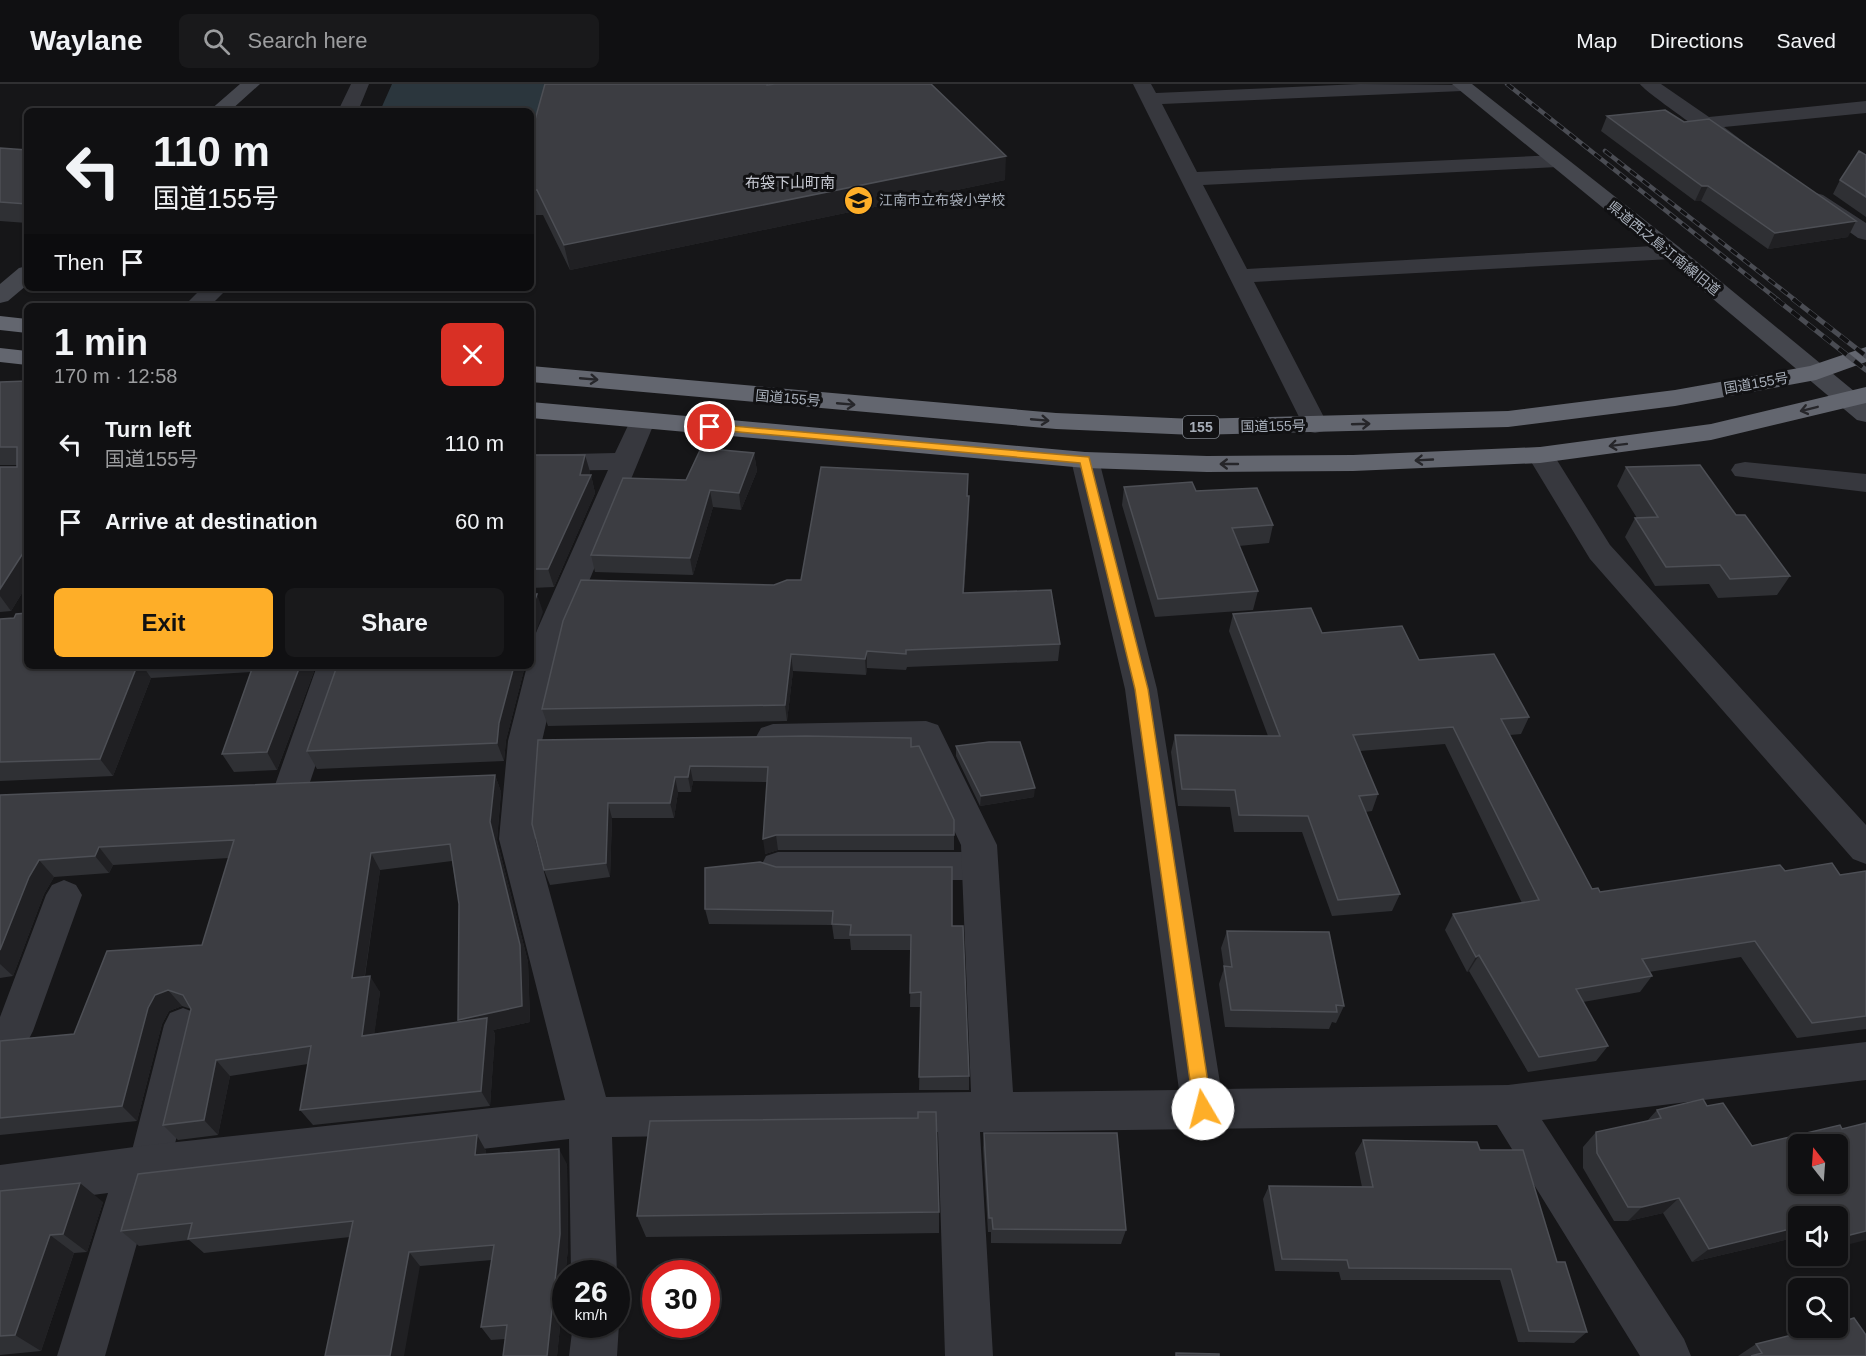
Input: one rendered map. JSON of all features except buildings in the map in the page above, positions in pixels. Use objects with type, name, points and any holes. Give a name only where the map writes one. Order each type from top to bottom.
[{"type":"highway","points":[[0,323],[24,326]]},
{"type":"highway","name":"国道155号","points":[[534,374],[1056,421],[1194,427],[1508,419],[1675,398],[1816,372],[1866,354]]},
{"type":"highway","points":[[0,356],[24,358]]},
{"type":"highway","points":[[534,410],[1085,460],[1208,464],[1341,464],[1540,455],[1711,432],[1860,402]]},
{"type":"street","points":[[223,108],[251,84]]},
{"type":"street","points":[[349,108],[360,84]]},
{"type":"street","points":[[1649,84],[1753,155]]},
{"type":"street","points":[[1315,425],[1145,91],[1462,85]]},
{"type":"street","name":"県道西之島江南線旧道","points":[[1462,85],[1671,252],[1816,372],[1860,402]]},
{"type":"street","points":[[1705,123],[1866,107]]},
{"type":"street","points":[[1190,179],[1557,161]]},
{"type":"street","points":[[1800,188],[1866,233]]},
{"type":"street","points":[[1239,276],[1671,252]]},
{"type":"street","points":[[0,296],[24,276]]},
{"type":"street","points":[[199,303],[213,291]]},
{"type":"street","points":[[594,1260],[590,1117],[517,839],[525,741],[550,637],[642,421]]},
{"type":"street","points":[[1540,455],[1600,552],[1866,849]]},
{"type":"street","points":[[1085,460],[1141,689],[1203,1109]]},
{"type":"street","points":[[534,463],[625,461]]},
{"type":"street","points":[[1745,470],[1866,483]]},
{"type":"street","points":[[292,785],[332,669]]},
{"type":"street","points":[[738,737],[926,734],[979,845],[976,1113],[969,1356]]},
{"type":"street","points":[[525,741],[561,740]]},
{"type":"street","points":[[487,777],[522,776]]},
{"type":"street","points":[[257,787],[326,784]]},
{"type":"street","points":[[0,1186],[143,1167],[590,1117],[1508,1105],[1866,1061]]},
{"type":"street","points":[[1508,1105],[1667,1356]]},
{"type":"street","points":[[81,1356],[143,1167]]},
{"type":"street","points":[[593,1356],[595,1338]]},
{"type":"lane","points":[[778,866],[980,866]]},
{"type":"lane","points":[[0,1042],[15,1031],[64,895]]},
{"type":"lane","points":[[143,1167],[183,1025]]},
{"type":"shaded area","points":[[392,84],[546,84],[534,126],[534,108],[381,108]]},
{"type":"railway","points":[[1507,84],[1778,300]]},
{"type":"railway","points":[[1605,151],[1795,300]]},
{"type":"railway","points":[[1776,299],[1866,370]]},
{"type":"railway","points":[[1793,299],[1866,356]]},
{"type":"place","name":"江南市立布袋小学校","points":[[858,200]]},
{"type":"district","name":"布袋下山町南","points":[[790,182]]},
{"type":"route","points":[[710,427],[1085,460],[1141,689],[1203,1109]]}]
